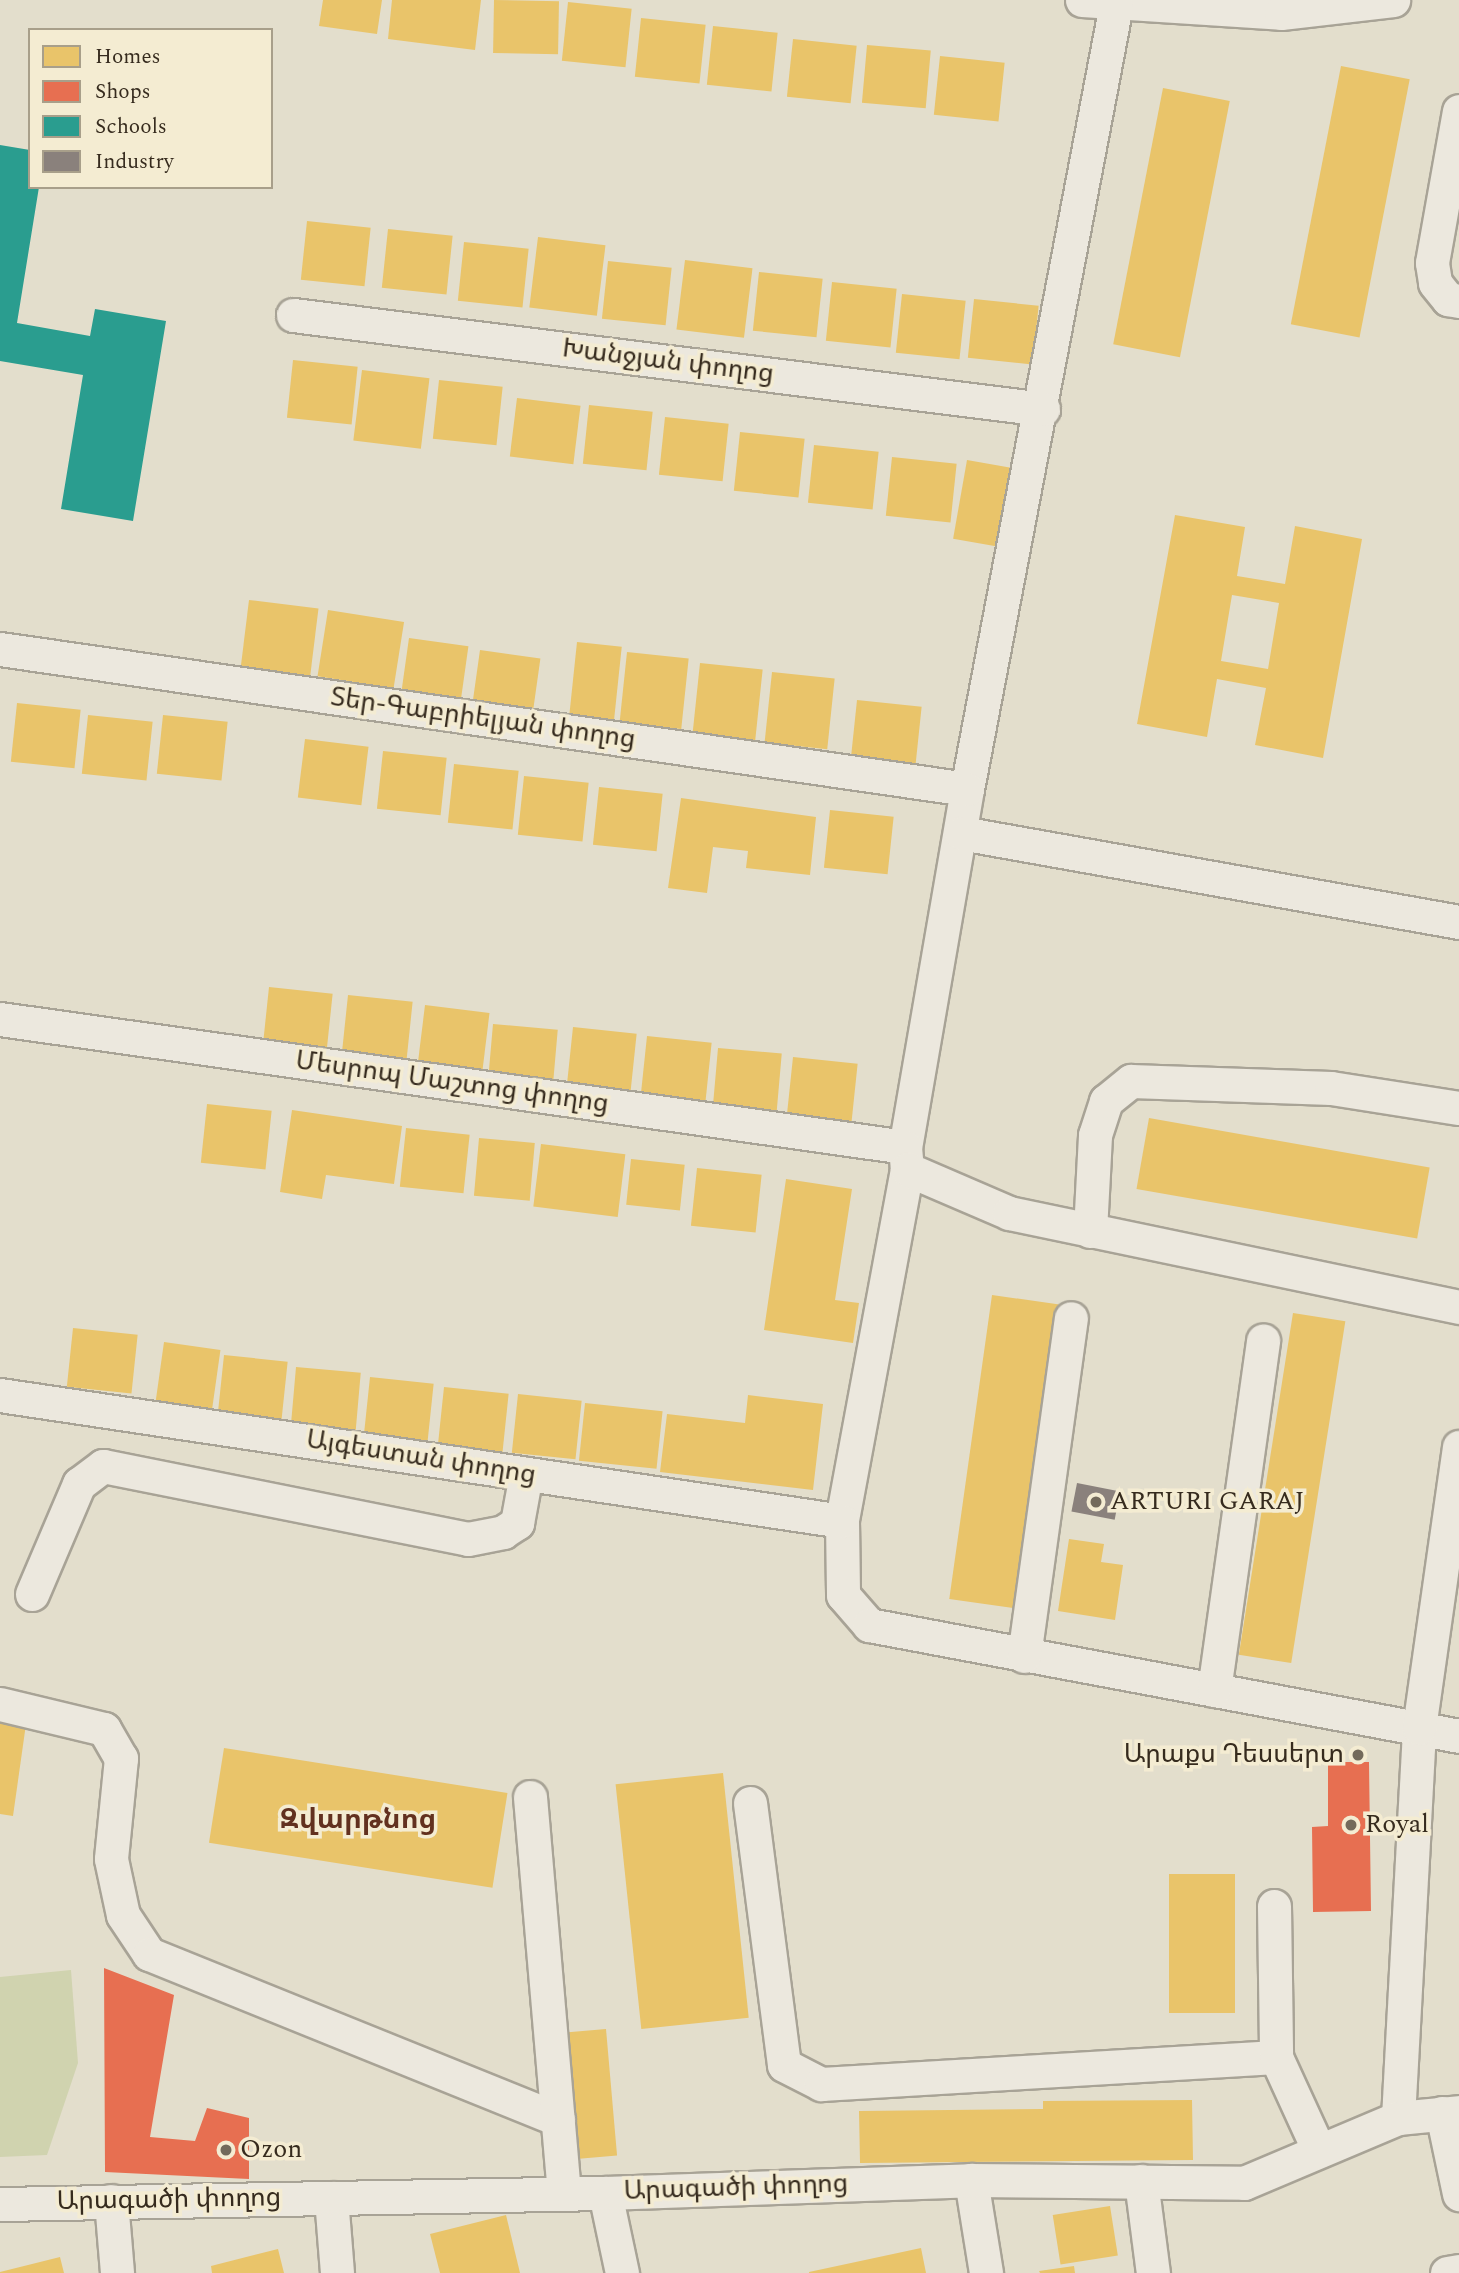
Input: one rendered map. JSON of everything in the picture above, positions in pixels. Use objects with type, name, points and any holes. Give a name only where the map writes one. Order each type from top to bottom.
[{"type":"street","points":[[1082,0],[1116,5],[1281,13],[1393,0]]},
{"type":"street","points":[[1116,5],[1043,408],[967,789],[842,1521],[843,1595],[869,1626],[1459,1736]]},
{"type":"street","points":[[1459,111],[1432,263],[1435,283],[1448,299],[1459,301]]},
{"type":"street","name":"Խանջյան փողոց","points":[[293,315],[1043,408]]},
{"type":"street","name":"Տեր-Գաբրիելյան փողոց","points":[[0,649],[967,789]]},
{"type":"street","points":[[961,833],[1459,922]]},
{"type":"street","name":"Մեսրոպ Մաշտոց փողոց","points":[[0,1019],[906,1157],[1009,1213],[1459,1307]]},
{"type":"street","points":[[1090,1231],[1095,1135],[1106,1101],[1131,1081],[1331,1087],[1459,1108]]},
{"type":"street","points":[[1024,1656],[1071,1318]]},
{"type":"street","points":[[1214,1690],[1263,1340]]},
{"type":"street","name":"Այգեստան փողոց","points":[[0,1395],[842,1521]]},
{"type":"street","points":[[1398,2118],[1419,1728],[1459,1447]]},
{"type":"street","points":[[32,1594],[79,1484],[103,1466],[468,1539],[503,1532],[517,1523],[526,1474]]},
{"type":"street","points":[[0,1704],[104,1729],[121,1758],[111,1859],[123,1914],[149,1954],[558,2119]]},
{"type":"street","points":[[530,1797],[564,2194]]},
{"type":"street","points":[[750,1803],[784,2065],[821,2084],[1276,2057]]},
{"type":"street","points":[[1274,1906],[1276,2057],[1319,2151]]},
{"type":"street","points":[[1450,2113],[1459,2194]]},
{"type":"street","name":"Արագածի փողոց","points":[[0,2204],[605,2193],[971,2180],[1244,2183],[1398,2118],[1450,2113]]},
{"type":"street","points":[[971,2180],[986,2273]]},
{"type":"street","points":[[1141,2181],[1153,2273]]},
{"type":"street","points":[[605,2193],[622,2273]]},
{"type":"street","points":[[331,2197],[337,2273]]},
{"type":"street","points":[[111,2201],[117,2273]]},
{"type":"street","points":[[1447,2273],[1459,2271]]},
{"type":"green space","points":[[71,1970],[78,2063],[47,2155],[0,2157],[0,1977]]},
{"type":"building: Homes","points":[[323,0],[382,0],[377,34],[319,26]]},
{"type":"building: Homes","points":[[392,0],[481,0],[475,50],[388,39]]},
{"type":"building: Homes","points":[[494,0],[559,1],[558,54],[493,53]]},
{"type":"building: Homes","points":[[568,2],[632,9],[625,67],[562,61]]},
{"type":"building: Homes","points":[[641,18],[706,25],[699,83],[635,77]]},
{"type":"building: Homes","points":[[713,26],[778,33],[771,91],[707,85]]},
{"type":"building: Homes","points":[[793,39],[857,46],[851,103],[787,97]]},
{"type":"building: Homes","points":[[867,45],[931,51],[926,108],[862,103]]},
{"type":"building: Homes","points":[[940,56],[1005,63],[998,121],[934,115]]},
{"type":"building: Homes","points":[[1341,66],[1410,79],[1360,338],[1291,324]]},
{"type":"building: Homes","points":[[1163,88],[1230,101],[1180,357],[1113,344]]},
{"type":"building: Homes","points":[[307,221],[371,228],[364,286],[301,280]]},
{"type":"building: Homes","points":[[388,229],[453,236],[446,294],[382,288]]},
{"type":"building: Homes","points":[[538,237],[605,245],[597,316],[529,307]]},
{"type":"building: Homes","points":[[464,242],[529,249],[522,307],[458,301]]},
{"type":"building: Homes","points":[[685,260],[752,268],[744,338],[676,329]]},
{"type":"building: Homes","points":[[608,261],[672,268],[666,325],[602,319]]},
{"type":"building: Homes","points":[[759,272],[823,279],[816,337],[753,331]]},
{"type":"building: Homes","points":[[832,282],[897,289],[890,347],[826,341]]},
{"type":"building: Homes","points":[[902,294],[966,301],[959,359],[896,353]]},
{"type":"building: Homes","points":[[974,299],[1039,306],[1032,364],[968,358]]},
{"type":"building: Homes","points":[[293,360],[358,367],[352,424],[287,418]]},
{"type":"building: Homes","points":[[362,370],[429,378],[421,449],[353,440]]},
{"type":"building: Homes","points":[[439,380],[503,387],[496,445],[433,439]]},
{"type":"building: Homes","points":[[517,398],[581,406],[573,464],[510,457]]},
{"type":"building: Homes","points":[[589,405],[653,412],[646,470],[583,464]]},
{"type":"building: Homes","points":[[665,417],[729,424],[723,481],[659,475]]},
{"type":"building: Homes","points":[[740,432],[805,439],[798,497],[734,491]]},
{"type":"building: Homes","points":[[814,445],[879,452],[873,509],[808,503]]},
{"type":"building: Homes","points":[[892,457],[957,464],[950,522],[886,516]]},
{"type":"building: Homes","points":[[967,460],[1021,470],[1007,548],[953,539]]},
{"type":"building: Homes","points":[[1175,515],[1245,527],[1237,576],[1285,584],[1295,526],[1362,539],[1323,758],[1255,745],[1266,688],[1217,679],[1207,737],[1137,724]],"holes":[[[1232,595],[1279,603],[1268,669],[1221,661]]]},
{"type":"building: Homes","points":[[249,600],[318,609],[310,676],[241,667]]},
{"type":"building: Homes","points":[[328,610],[404,622],[394,688],[318,676]]},
{"type":"building: Homes","points":[[409,638],[468,646],[461,698],[402,689]]},
{"type":"building: Homes","points":[[577,642],[622,647],[614,724],[569,720]]},
{"type":"building: Homes","points":[[480,650],[540,658],[533,709],[473,701]]},
{"type":"building: Homes","points":[[627,652],[689,658],[681,729],[620,723]]},
{"type":"building: Homes","points":[[700,663],[763,670],[755,741],[692,735]]},
{"type":"building: Homes","points":[[772,672],[835,679],[827,749],[765,743]]},
{"type":"building: Homes","points":[[857,700],[922,707],[915,765],[851,759]]},
{"type":"building: Homes","points":[[17,703],[81,710],[74,768],[11,762]]},
{"type":"building: Homes","points":[[88,715],[153,722],[146,780],[82,774]]},
{"type":"building: Homes","points":[[163,715],[228,722],[221,780],[157,774]]},
{"type":"building: Homes","points":[[305,739],[369,747],[361,805],[298,798]]},
{"type":"building: Homes","points":[[383,751],[447,758],[441,815],[377,809]]},
{"type":"building: Homes","points":[[454,764],[519,771],[512,829],[448,823]]},
{"type":"building: Homes","points":[[524,776],[589,783],[582,841],[518,835]]},
{"type":"building: Homes","points":[[599,787],[663,794],[657,851],[593,845]]},
{"type":"building: Homes","points":[[681,798],[816,817],[810,875],[746,868],[748,851],[713,847],[707,893],[668,888]]},
{"type":"building: Homes","points":[[830,810],[894,817],[888,874],[824,868]]},
{"type":"building: Homes","points":[[269,987],[333,994],[327,1051],[263,1045]]},
{"type":"building: Homes","points":[[348,995],[413,1002],[406,1060],[342,1054]]},
{"type":"building: Homes","points":[[425,1005],[490,1013],[482,1071],[418,1064]]},
{"type":"building: Homes","points":[[493,1024],[558,1030],[553,1087],[488,1082]]},
{"type":"building: Homes","points":[[573,1027],[637,1034],[631,1091],[567,1085]]},
{"type":"building: Homes","points":[[647,1036],[712,1043],[706,1100],[641,1094]]},
{"type":"building: Homes","points":[[718,1048],[782,1054],[777,1111],[713,1106]]},
{"type":"building: Homes","points":[[793,1057],[858,1064],[852,1121],[787,1115]]},
{"type":"building: Homes","points":[[207,1104],[272,1111],[265,1169],[201,1163]]},
{"type":"building: Homes","points":[[292,1110],[402,1126],[394,1184],[326,1175],[322,1199],[280,1192]]},
{"type":"building: Homes","points":[[1149,1118],[1430,1167],[1417,1238],[1136,1189]]},
{"type":"building: Homes","points":[[406,1128],[470,1135],[463,1193],[400,1187]]},
{"type":"building: Homes","points":[[479,1138],[535,1143],[530,1201],[474,1196]]},
{"type":"building: Homes","points":[[541,1144],[625,1154],[618,1217],[533,1207]]},
{"type":"building: Homes","points":[[631,1159],[685,1165],[680,1210],[626,1205]]},
{"type":"building: Homes","points":[[697,1168],[762,1175],[756,1232],[691,1226]]},
{"type":"building: Homes","points":[[786,1179],[852,1189],[835,1300],[859,1303],[853,1343],[764,1330]]},
{"type":"building: Homes","points":[[992,1295],[1059,1304],[1017,1608],[949,1599]]},
{"type":"building: Homes","points":[[1293,1313],[1345,1321],[1291,1663],[1239,1655]]},
{"type":"building: Homes","points":[[73,1328],[138,1335],[131,1393],[67,1387]]},
{"type":"building: Homes","points":[[164,1342],[220,1350],[212,1409],[156,1401]]},
{"type":"building: Homes","points":[[224,1355],[288,1362],[282,1419],[218,1413]]},
{"type":"building: Homes","points":[[296,1367],[361,1373],[356,1430],[291,1425]]},
{"type":"building: Homes","points":[[370,1377],[434,1384],[428,1441],[364,1435]]},
{"type":"building: Homes","points":[[444,1387],[509,1394],[502,1452],[438,1446]]},
{"type":"building: Homes","points":[[518,1394],[582,1401],[575,1459],[512,1453]]},
{"type":"building: Homes","points":[[748,1395],[823,1404],[813,1490],[660,1472],[667,1414],[745,1423]]},
{"type":"building: Homes","points":[[585,1403],[663,1411],[657,1469],[579,1461]]},
{"type":"building: Homes","points":[[1069,1539],[1104,1544],[1101,1562],[1123,1565],[1115,1620],[1058,1611]]},
{"type":"building: Homes","points":[[0,1713],[27,1717],[13,1816],[0,1814]]},
{"type":"building: Homes","points":[[224,1748],[507,1793],[492,1888],[209,1843]]},
{"type":"building: Homes","points":[[723,1773],[749,2018],[641,2029],[616,1784]]},
{"type":"building: Homes","points":[[1169,1874],[1235,1874],[1235,2013],[1169,2013]]},
{"type":"building: Homes","points":[[606,2029],[617,2156],[579,2159],[568,2032]]},
{"type":"building: Homes","points":[[1192,2100],[1193,2160],[860,2163],[859,2111],[1043,2109],[1043,2101]]},
{"type":"building: Homes","points":[[1110,2206],[1118,2255],[1061,2264],[1053,2215]]},
{"type":"building: Homes","points":[[506,2215],[520,2273],[440,2273],[430,2234]]},
{"type":"building: Homes","points":[[921,2248],[926,2273],[809,2273],[809,2272]]},
{"type":"building: Homes","points":[[278,2249],[284,2273],[212,2273],[211,2266]]},
{"type":"building: Homes","points":[[60,2257],[64,2273],[0,2273],[0,2272]]},
{"type":"building: Homes","points":[[1074,2266],[1075,2273],[1039,2271]]},
{"type":"building: Shops","points":[[1328,1762],[1369,1762],[1371,1911],[1313,1912],[1312,1827],[1328,1826]]},
{"type":"building: Shops","points":[[104,1968],[174,1995],[150,2137],[195,2141],[207,2108],[249,2118],[249,2179],[105,2172]]},
{"type":"building: Schools","points":[[0,145],[28,150],[28,189],[39,189],[17,323],[90,336],[95,309],[166,321],[133,521],[61,509],[83,375],[0,361]]},
{"type":"building: Industry","name":"ARTURI GARAJ","points":[[1077,1483],[1120,1491],[1115,1520],[1071,1511]]},
{"type":"place","name":"ARTURI GARAJ","points":[[1096,1502]]},
{"type":"place","name":"Արաքս Դեսսերտ","points":[[1358,1755]]},
{"type":"place","name":"Royal","points":[[1351,1825]]},
{"type":"place","name":"Ozon","points":[[226,2150]]},
{"type":"district","name":"Զվարթնոց","points":[[358,1820]]}]
